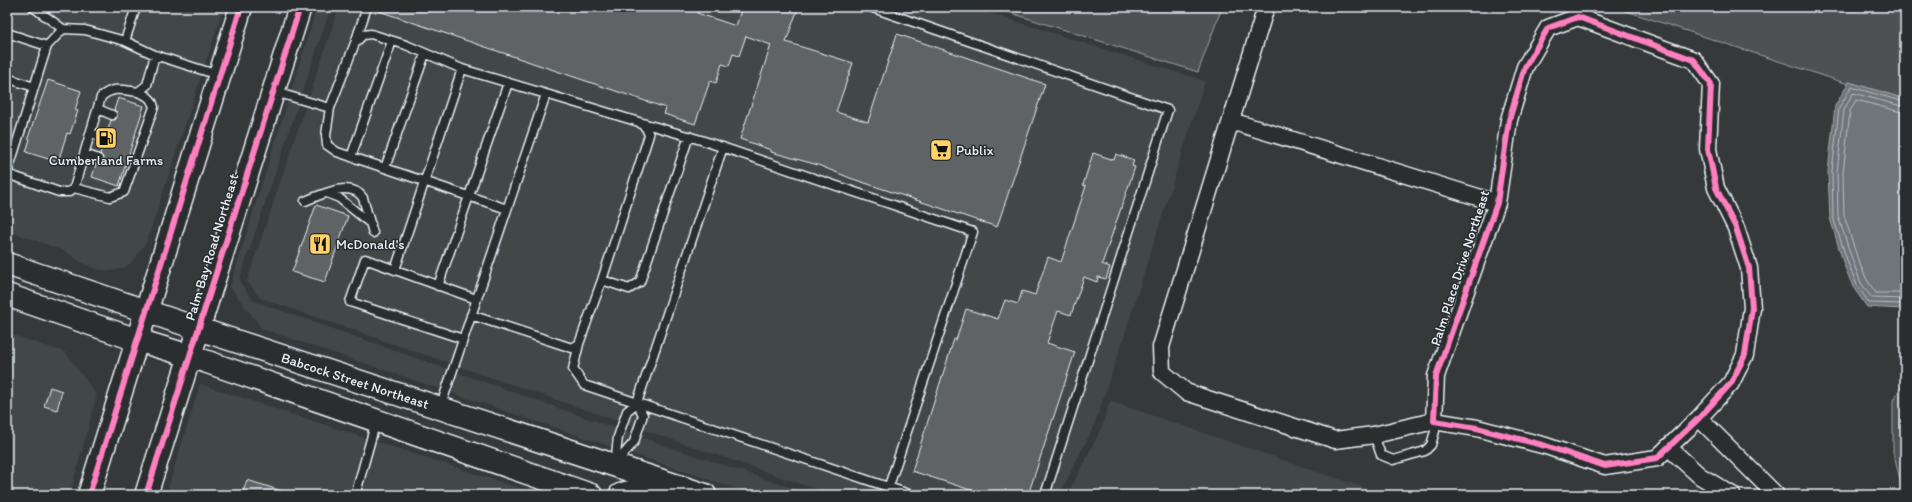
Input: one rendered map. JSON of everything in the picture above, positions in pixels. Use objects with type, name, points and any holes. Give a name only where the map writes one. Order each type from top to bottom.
[{"type":"main road","points":[[89,495],[240,7]]},
{"type":"main road","name":"Palm Bay Road Northeast","points":[[146,495],[300,7]]},
{"type":"main road","name":"Babcock Street Northeast","points":[[7,264],[146,312],[705,495]]},
{"type":"main road","name":"Babcock Street Northeast","points":[[7,295],[137,340],[190,356],[591,495]]},
{"type":"main road","points":[[620,495],[629,491],[657,492],[667,495]]},
{"type":"street","name":"Palm Place Drive Northeast","points":[[1266,7],[1161,347],[1162,372],[1186,392],[1335,440],[1374,435],[1434,421],[1478,428],[1546,446],[1605,466],[1657,458],[1699,418],[1731,383],[1745,355],[1752,308],[1749,268],[1736,228],[1716,188],[1708,149],[1711,84],[1694,60],[1578,17],[1548,28],[1525,67],[1509,120],[1497,203],[1436,376],[1434,421]]},
{"type":"street","name":"Palm Place Drive Northeast","points":[[1231,121],[1497,203]]},
{"type":"street","points":[[1699,418],[1776,495]]},
{"type":"street","points":[[1668,447],[1700,476],[1732,495]]},
{"type":"lane","points":[[33,7],[62,29],[85,30],[125,41],[155,55],[218,75]]},
{"type":"lane","points":[[125,41],[136,7]]},
{"type":"lane","points":[[367,7],[330,108],[326,135],[328,145],[337,152],[507,209]]},
{"type":"lane","points":[[870,7],[1168,110],[1045,495]]},
{"type":"lane","points":[[62,29],[47,46],[10,153],[7,174],[59,192],[69,192],[74,188],[101,98],[108,91],[115,90],[138,92],[146,95],[153,101],[154,107],[143,124],[128,168],[124,192],[110,197],[74,188]]},
{"type":"lane","points":[[7,33],[47,46]]},
{"type":"lane","points":[[355,43],[363,35],[371,34],[462,69],[689,136],[973,232],[888,491]]},
{"type":"lane","points":[[351,157],[392,41]]},
{"type":"lane","points":[[385,168],[425,54]]},
{"type":"lane","points":[[138,92],[147,85],[155,55]]},
{"type":"lane","points":[[395,270],[462,69]]},
{"type":"lane","points":[[7,78],[34,87]]},
{"type":"lane","points":[[438,286],[508,83]]},
{"type":"lane","points":[[274,91],[330,108]]},
{"type":"lane","points":[[440,408],[546,94]]},
{"type":"lane","points":[[98,109],[112,115]]},
{"type":"lane","points":[[639,122],[646,128],[649,135],[602,280],[579,344],[573,369],[584,386],[637,403],[888,491],[912,495]]},
{"type":"lane","points":[[91,133],[105,138]]},
{"type":"lane","points":[[602,280],[629,289],[640,282],[689,136]]},
{"type":"lane","points":[[614,466],[618,437],[627,410],[637,403],[723,147]]},
{"type":"lane","points":[[85,154],[98,159]]},
{"type":"lane","points":[[305,201],[344,189],[354,190],[360,194],[365,205],[373,233]]},
{"type":"lane","points":[[327,193],[339,198],[371,224]]},
{"type":"lane","points":[[463,339],[350,302],[365,259],[476,299]]},
{"type":"lane","points":[[471,316],[572,348],[579,344]]},
{"type":"lane","points":[[614,466],[634,442],[643,416],[637,403]]},
{"type":"lane","points":[[357,489],[376,420]]},
{"type":"lane","points":[[1374,435],[1381,455],[1393,460],[1425,451],[1431,445],[1435,431],[1434,421]]},
{"type":"shaded area","points":[[7,7],[224,7],[147,241],[136,257],[126,267],[112,271],[96,269],[84,264],[64,251],[7,230]]},
{"type":"shaded area","points":[[317,7],[331,7],[240,278],[241,284],[254,301],[669,447],[813,495],[755,495],[262,329],[230,287]]},
{"type":"shaded area","points":[[339,7],[971,7],[1205,81],[1123,340],[1094,426],[1059,495],[833,495],[260,298],[247,281]]},
{"type":"shaded area","points":[[992,7],[1222,7],[1198,72]]},
{"type":"shaded area","points":[[1614,7],[1905,7],[1905,99],[1849,82],[1848,84]]},
{"type":"shaded area","points":[[7,333],[65,352],[97,395],[70,495],[7,495]]},
{"type":"shaded area","points":[[1905,380],[1904,495],[1893,452],[1893,400]]},
{"type":"shaded area","points":[[200,384],[540,495],[166,495]]},
{"type":"shaded area","points":[[1110,401],[1386,495],[1067,495],[1101,429]]},
{"type":"water","points":[[1849,82],[1905,99],[1905,307],[1902,309],[1867,307],[1853,287],[1844,265],[1830,218],[1828,172],[1835,106]]},
{"type":"building","points":[[374,7],[699,7],[697,13],[736,26],[742,7],[786,7],[797,11],[786,42],[853,63],[836,112],[868,122],[897,34],[1045,84],[997,227],[850,178],[818,165],[771,152],[771,150],[740,139],[771,45],[746,36],[739,56],[733,54],[729,66],[722,64],[716,83],[710,81],[695,124],[664,114],[666,108],[373,9]]},
{"type":"building","points":[[48,80],[81,91],[75,110],[78,111],[70,134],[67,133],[58,162],[26,152],[30,139],[28,138]]},
{"type":"building","points":[[118,98],[144,106],[119,186],[92,177],[96,164],[103,161],[100,154],[103,143],[108,142],[110,139],[107,133],[111,120],[115,120],[117,117],[117,112],[114,110]]},
{"type":"building","points":[[1093,153],[1114,160],[1116,154],[1134,160],[1132,166],[1135,167],[1102,264],[1110,267],[1106,279],[1098,277],[1097,282],[1084,277],[1071,315],[1058,311],[1047,343],[1075,352],[1028,495],[986,495],[912,471],[954,339],[956,340],[966,309],[998,319],[1005,300],[1018,304],[1022,291],[1035,295],[1048,257],[1061,262],[1086,186],[1083,185]]},
{"type":"building","name":"McDonald's","points":[[316,205],[348,216],[325,282],[292,272]]},
{"type":"building","points":[[50,387],[62,391],[57,410],[44,406]]},
{"type":"building","points":[[247,480],[285,492],[284,495],[242,495]]},
{"type":"cycle path","points":[[89,495],[241,7]]},
{"type":"cycle path","points":[[146,495],[300,7]]},
{"type":"cycle path","points":[[1578,17],[1694,60],[1711,84],[1708,149],[1716,188],[1736,228],[1749,268],[1752,308],[1745,355],[1731,383],[1699,418],[1657,458],[1605,466],[1546,446],[1477,428],[1434,421],[1436,376],[1497,203],[1509,120],[1525,67],[1548,28],[1578,17]]},
{"type":"place","name":"Cumberland Farms","points":[[106,138]]},
{"type":"place","name":"Publix","points":[[941,150]]},
{"type":"place","name":"McDonald's","points":[[320,244]]}]
